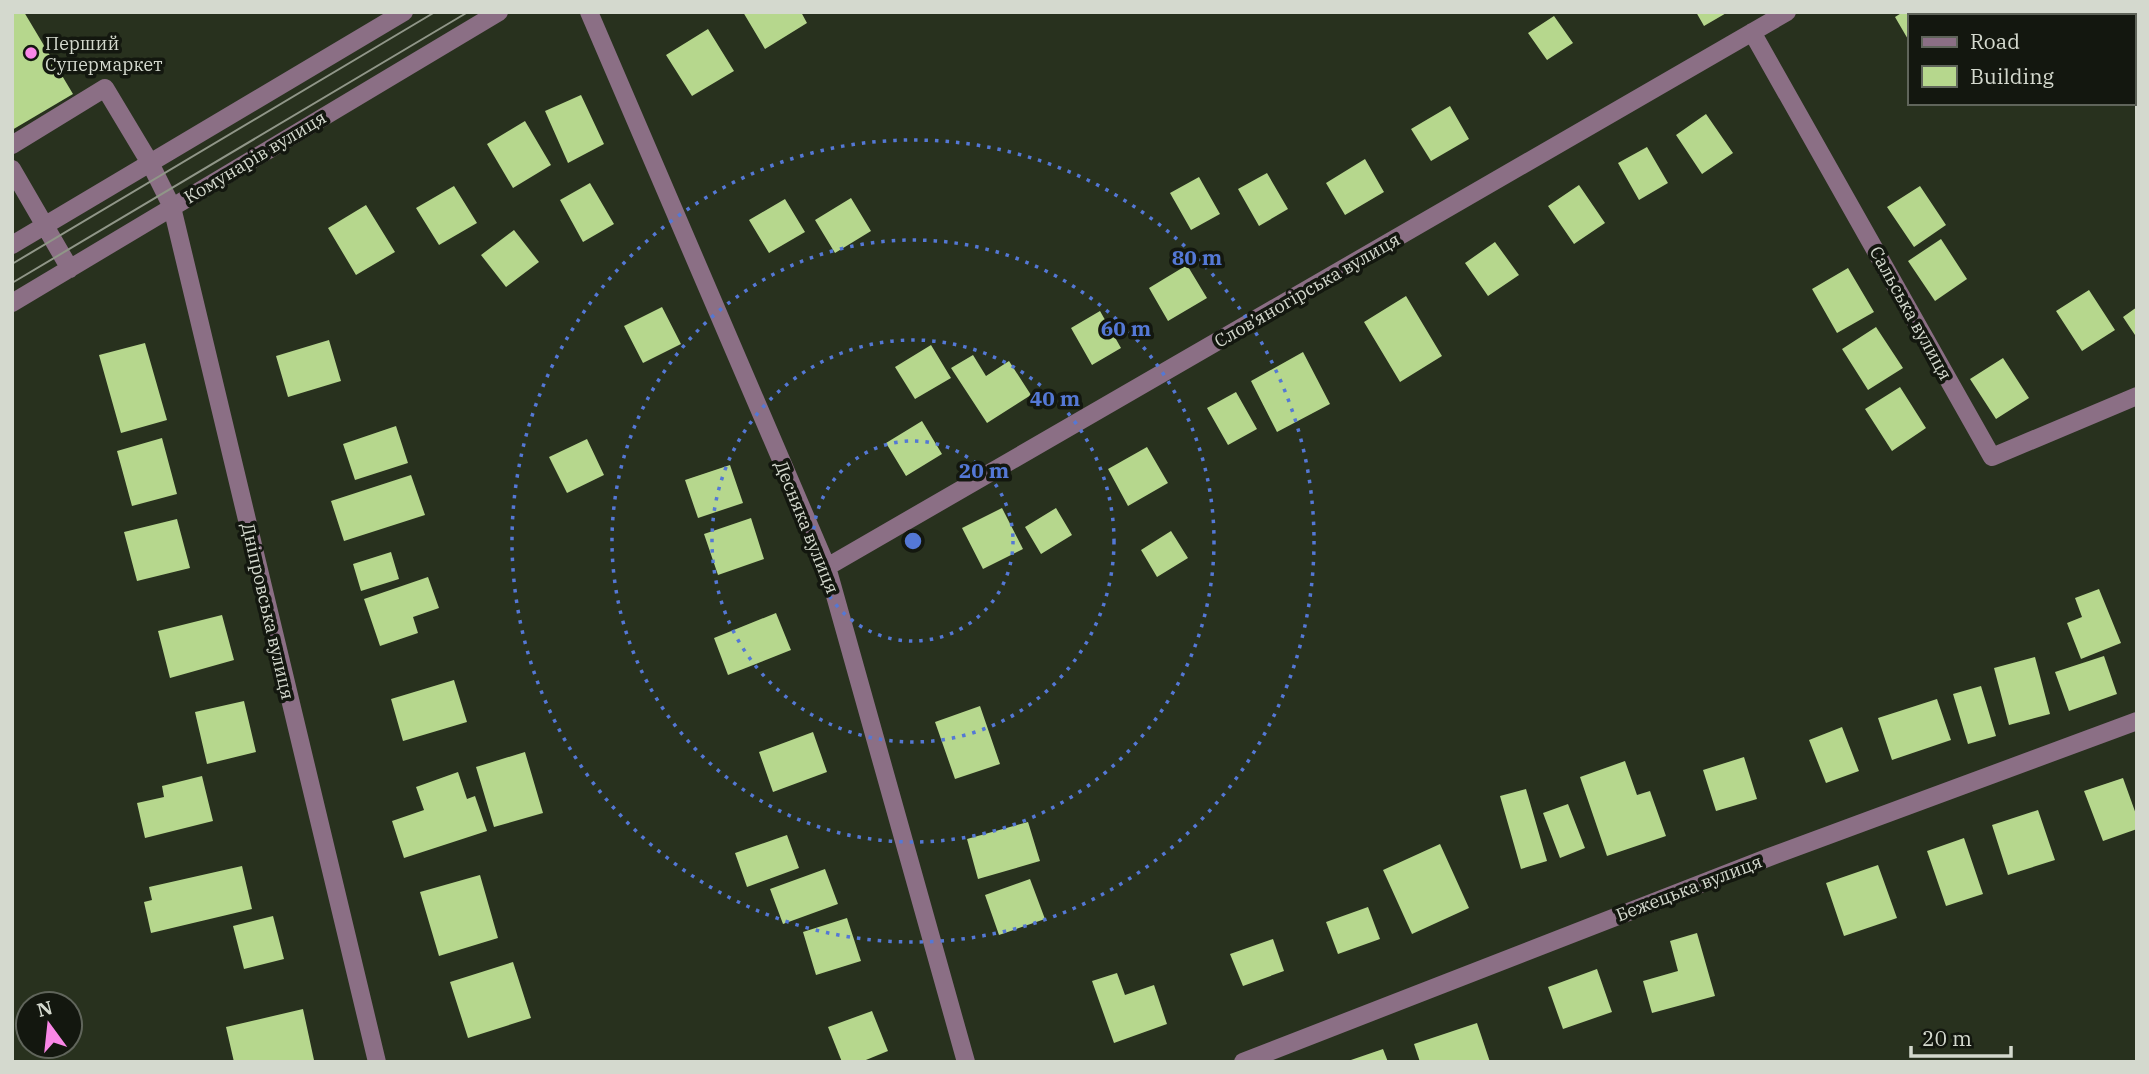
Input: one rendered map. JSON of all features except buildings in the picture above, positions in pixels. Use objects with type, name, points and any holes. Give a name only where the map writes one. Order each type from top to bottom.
[{"type":"street","points":[[12,245],[404,12]]},
{"type":"street","name":"Комунарів вулиця","points":[[12,303],[499,12]]},
{"type":"street","name":"Десняка вулиця","points":[[589,12],[827,567],[966,1062]]},
{"type":"street","name":"Слов’яногірська вулиця","points":[[827,567],[1787,12]]},
{"type":"street","name":"Сальська вулиця","points":[[1752,33],[1992,457],[2137,396]]},
{"type":"street","name":"Дніпровська вулиця","points":[[12,145],[105,88],[172,207],[377,1062]]},
{"type":"street","points":[[12,169],[70,269]]},
{"type":"street","name":"Бежецька вулиця","points":[[1243,1062],[1767,858],[2137,721]]},
{"type":"tram line","points":[[12,264],[435,12]]},
{"type":"tram line","points":[[12,283],[468,12]]},
{"type":"place","name":"Перший Супермаркет","points":[[31,53]]}]
